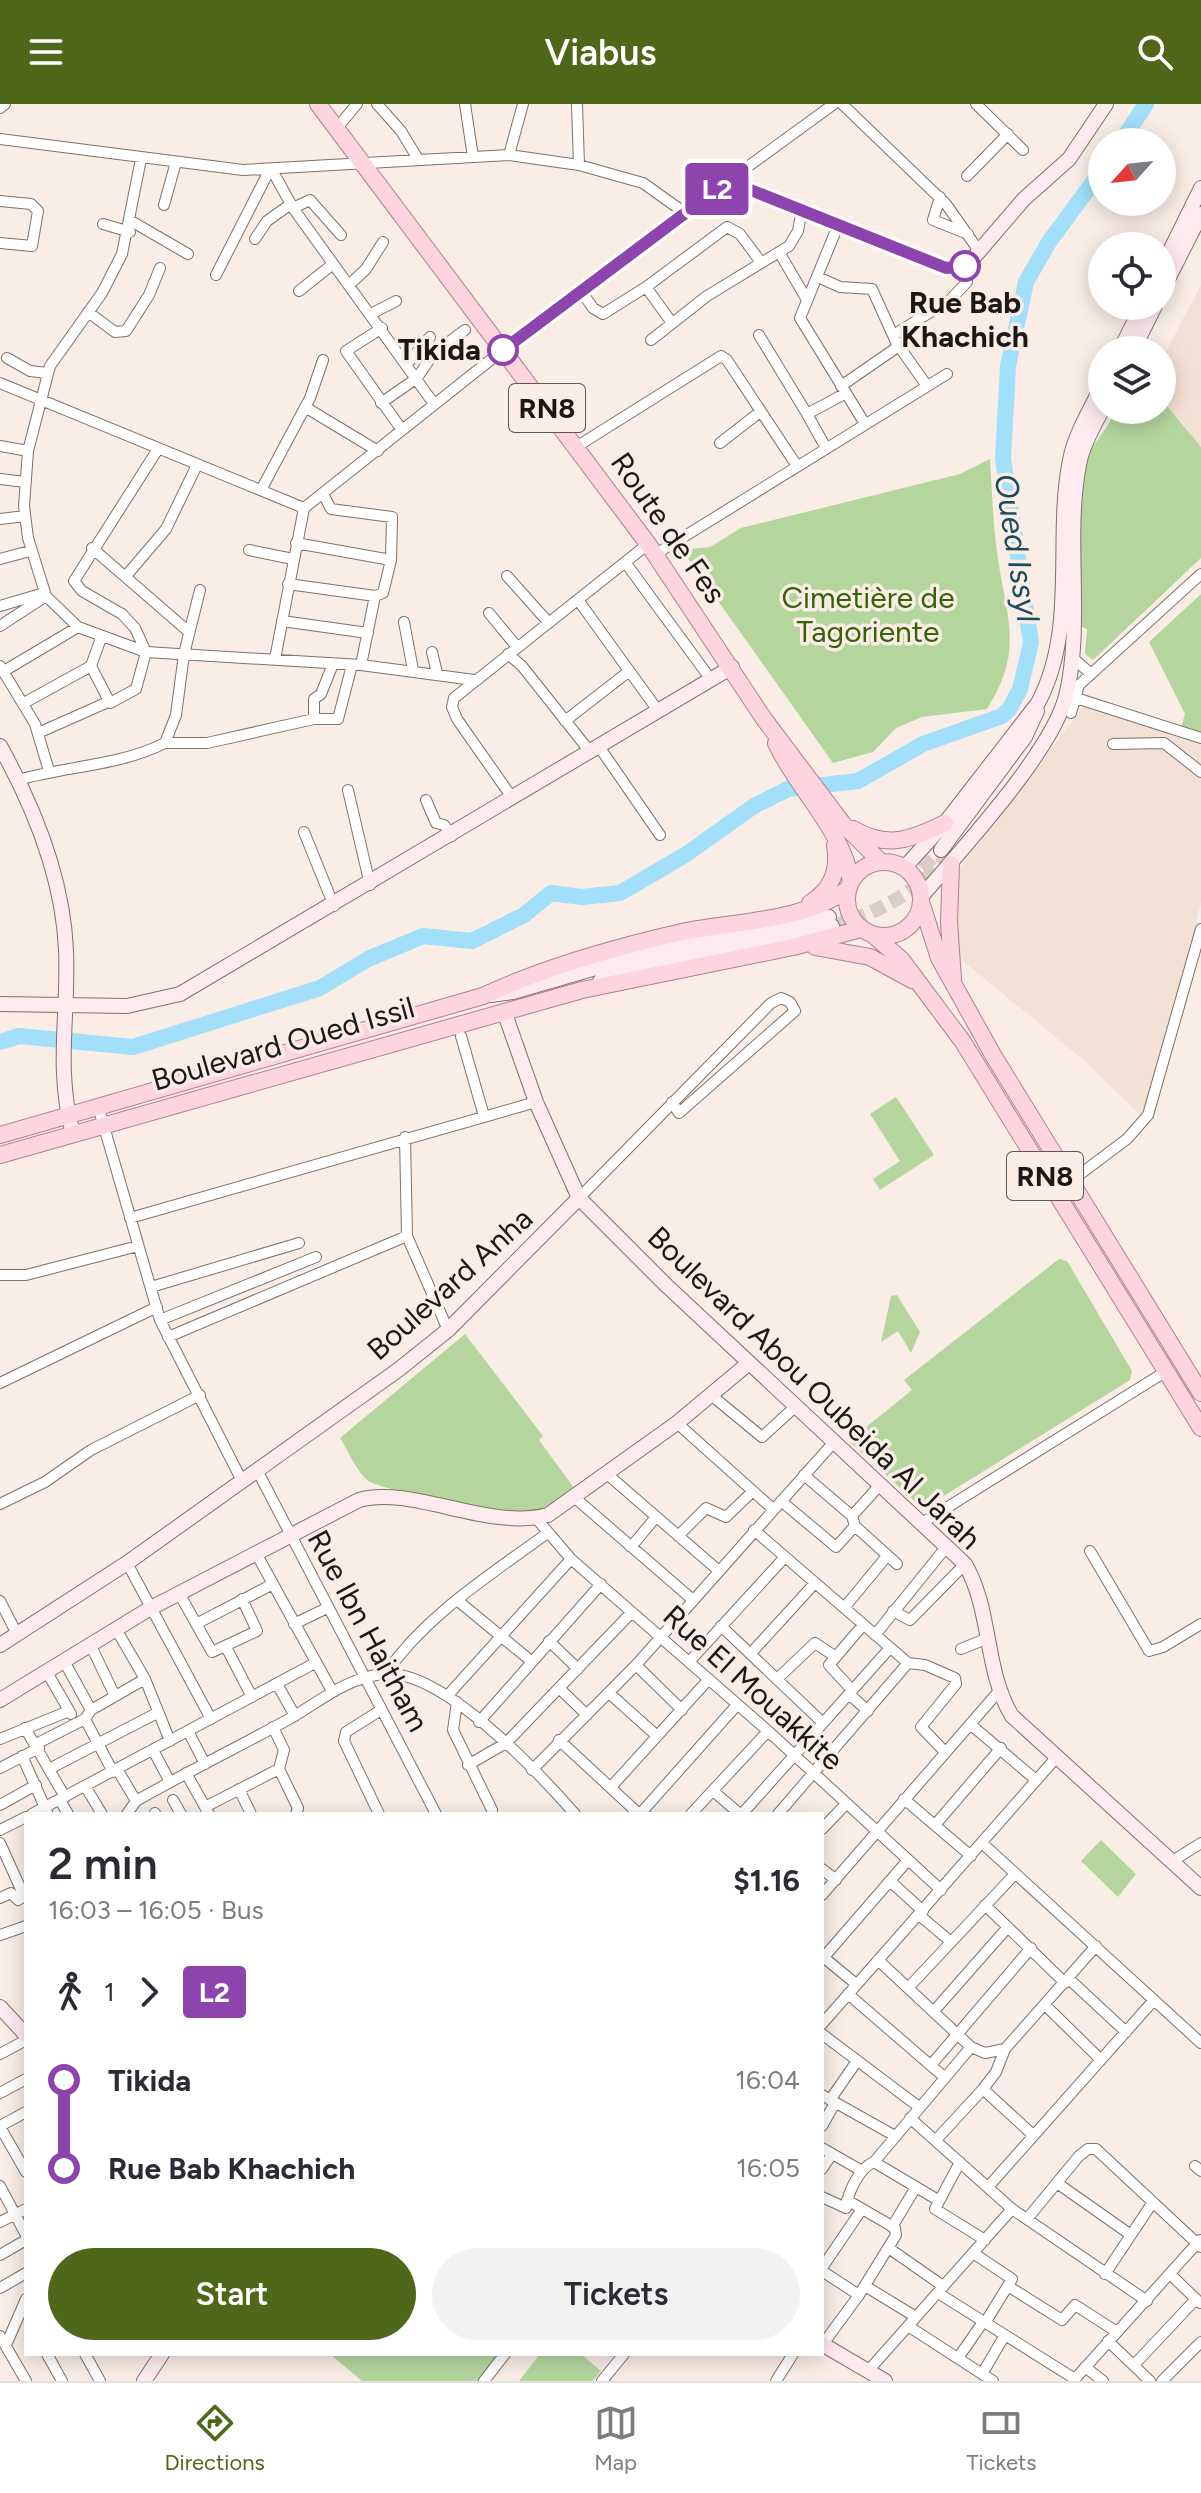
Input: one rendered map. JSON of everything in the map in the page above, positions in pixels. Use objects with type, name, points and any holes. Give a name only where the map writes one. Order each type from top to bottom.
[{"type":"main road","name":"Route de Fes","points":[[318,104],[652,549],[838,830],[881,862]]},
{"type":"main road","points":[[798,911],[822,895],[832,881],[837,864],[838,830],[890,843],[919,836],[945,823]]},
{"type":"main road","name":"Route de Fes","points":[[838,830],[850,885]]},
{"type":"main road","points":[[946,858],[953,985]]},
{"type":"main road","points":[[850,885],[863,868],[881,862],[904,868]]},
{"type":"main road","name":"RN8","points":[[904,868],[917,881],[935,950],[953,985],[1201,1393]]},
{"type":"main road","name":"RN8","points":[[850,885],[848,910],[867,932],[893,950],[927,990],[982,1071],[1201,1428]]},
{"type":"main road","name":"Boulevard Oued Issil","points":[[0,1135],[483,996],[538,973],[677,933],[825,904],[850,885]]},
{"type":"main road","points":[[867,932],[888,937],[904,931],[917,918],[921,900]]},
{"type":"main road","name":"Boulevard Oued Issil","points":[[0,1155],[582,990],[867,932]]},
{"type":"main road","points":[[793,947],[832,948],[870,957],[927,990]]},
{"type":"street","points":[[0,108],[5,104]]},
{"type":"street","points":[[337,128],[357,104]]},
{"type":"street","points":[[377,104],[401,131],[418,159]]},
{"type":"street","points":[[465,104],[473,157]]},
{"type":"street","points":[[509,155],[523,104]]},
{"type":"street","points":[[577,104],[579,165]]},
{"type":"street","points":[[842,104],[940,197],[979,251]]},
{"type":"street","points":[[976,104],[1023,150]]},
{"type":"street","points":[[728,181],[946,268],[965,266],[1024,199],[1069,159],[1106,104]]},
{"type":"street","points":[[275,659],[304,508],[503,350],[831,105]]},
{"type":"street","points":[[967,176],[1008,134]]},
{"type":"street","points":[[0,139],[141,159],[271,170],[509,155],[579,165],[643,183],[685,213]]},
{"type":"street","points":[[141,159],[130,226],[117,266],[47,373],[28,451],[25,516],[30,551],[46,594],[78,627],[146,652],[357,665],[474,680]]},
{"type":"street","points":[[164,205],[176,162]]},
{"type":"street","points":[[271,170],[292,206],[434,404]]},
{"type":"street","points":[[216,275],[271,170]]},
{"type":"street","points":[[1176,239],[1201,188]]},
{"type":"street","points":[[940,197],[933,220],[968,234]]},
{"type":"street","points":[[255,239],[267,221],[292,206],[310,200],[341,235]]},
{"type":"street","points":[[0,201],[31,204],[38,211],[32,246],[0,243]]},
{"type":"street","points":[[651,340],[794,239],[802,209]]},
{"type":"street","points":[[1176,263],[1201,214]]},
{"type":"street","points":[[839,223],[800,314],[802,323],[865,424]]},
{"type":"street","points":[[103,224],[130,226],[188,254]]},
{"type":"street","points":[[581,291],[593,308],[603,314],[646,287],[727,227],[740,234],[760,261]]},
{"type":"street","points":[[350,284],[366,269],[383,242]]},
{"type":"street","points":[[779,252],[807,300]]},
{"type":"street","points":[[299,291],[333,264]]},
{"type":"street","points":[[895,334],[959,293],[967,282],[965,266]]},
{"type":"street","points":[[88,312],[115,332],[126,331],[149,295],[160,268]]},
{"type":"street","points":[[818,277],[845,288],[870,287],[899,346],[927,386]]},
{"type":"street","points":[[646,287],[672,323]]},
{"type":"street","points":[[371,314],[396,301]]},
{"type":"street","points":[[382,328],[346,351],[402,430]]},
{"type":"street","points":[[381,403],[417,378],[434,353],[465,330]]},
{"type":"street","points":[[759,335],[826,448]]},
{"type":"street","points":[[407,364],[430,337]]},
{"type":"street","points":[[807,414],[899,346]]},
{"type":"street","points":[[576,447],[718,356],[727,360],[797,466]]},
{"type":"street","points":[[7,358],[30,371],[47,373]]},
{"type":"street","points":[[261,490],[305,407],[323,360]]},
{"type":"street","points":[[513,799],[452,707],[458,692],[625,562],[797,466],[947,374]]},
{"type":"street","points":[[0,383],[304,508]]},
{"type":"street","points":[[305,407],[378,451]]},
{"type":"street","points":[[720,443],[760,412]]},
{"type":"street","points":[[921,900],[1025,737],[1053,665],[1059,631],[1070,460],[1088,418]]},
{"type":"street","points":[[946,858],[1053,727],[1065,699],[1073,658],[1079,466],[1096,424]]},
{"type":"street","points":[[0,446],[28,451]]},
{"type":"street","points":[[38,733],[136,690],[146,652],[135,628],[122,614],[82,591],[74,578],[158,449]]},
{"type":"street","points":[[126,576],[166,529],[197,465]]},
{"type":"street","points":[[0,479],[25,482]]},
{"type":"street","points":[[288,584],[375,596],[383,593],[391,560],[392,517],[331,509],[323,494]]},
{"type":"street","points":[[0,519],[25,516]]},
{"type":"street","points":[[296,543],[391,560]]},
{"type":"street","points":[[92,548],[189,632]]},
{"type":"street","points":[[249,550],[293,559]]},
{"type":"street","points":[[0,559],[30,551]]},
{"type":"street","points":[[625,562],[712,681]]},
{"type":"street","points":[[1071,713],[1079,685],[1201,574]]},
{"type":"street","points":[[507,576],[549,623]]},
{"type":"street","points":[[165,743],[176,715],[184,654],[200,590]]},
{"type":"street","points":[[0,606],[46,594]]},
{"type":"street","points":[[0,626],[46,594]]},
{"type":"street","points":[[18,780],[49,771],[104,764],[147,752],[165,743],[207,743],[314,719],[338,719],[368,633],[375,596]]},
{"type":"street","points":[[578,600],[659,712]]},
{"type":"street","points":[[489,613],[522,666],[565,721],[595,751],[660,835]]},
{"type":"street","points":[[282,621],[368,633]]},
{"type":"street","points":[[404,622],[413,670]]},
{"type":"street","points":[[49,771],[38,733],[2,668],[78,627]]},
{"type":"street","points":[[946,858],[1051,715],[1072,627]]},
{"type":"street","points":[[24,703],[91,666],[101,638]]},
{"type":"street","points":[[432,652],[437,673]]},
{"type":"street","points":[[1073,658],[1091,674]]},
{"type":"street","points":[[314,719],[314,699],[321,694],[333,664]]},
{"type":"street","points":[[91,666],[108,702]]},
{"type":"street","points":[[0,1004],[144,1005],[180,994],[370,885],[732,667]]},
{"type":"street","points":[[565,721],[628,672]]},
{"type":"street","points":[[1076,698],[1201,738]]},
{"type":"street","points":[[904,868],[945,823],[1038,703]]},
{"type":"street","points":[[1113,744],[1164,743],[1201,772]]},
{"type":"street","points":[[0,746],[18,780],[56,884],[66,947],[61,1048],[73,1134]]},
{"type":"street","points":[[348,790],[370,885]]},
{"type":"street","points":[[426,800],[436,823],[444,825],[452,836]]},
{"type":"street","points":[[304,832],[334,906]]},
{"type":"street","name":"Boulevard Oued Issil","points":[[483,996],[513,992],[668,947],[831,922],[636,968],[582,990]]},
{"type":"street","points":[[1071,1181],[1127,1139],[1148,1115],[1201,929]]},
{"type":"street","name":"Boulevard Anha","points":[[17,1634],[127,1563],[448,1330],[672,1102],[771,1003],[781,998],[790,1002],[795,1011],[679,1113],[672,1102]]},
{"type":"street","name":"Boulevard Abou Oubeida Al Jarah","points":[[504,1011],[536,1102],[579,1198],[749,1363],[965,1564],[974,1582],[999,1691],[1012,1716],[1055,1759],[1201,1888]]},
{"type":"street","points":[[461,1036],[484,1116]]},
{"type":"street","points":[[130,1218],[536,1102]]},
{"type":"street","points":[[98,1106],[160,1320],[242,1481]]},
{"type":"street","points":[[405,1137],[407,1236],[448,1330]]},
{"type":"street","points":[[168,1337],[407,1236]]},
{"type":"street","points":[[151,1287],[299,1243]]},
{"type":"street","points":[[0,1275],[26,1275],[138,1246]]},
{"type":"street","points":[[160,1320],[316,1257]]},
{"type":"street","points":[[0,1383],[157,1307]]},
{"type":"street","points":[[0,1700],[48,1674],[149,1609],[359,1500],[376,1497],[493,1517],[536,1518],[548,1515],[677,1423],[749,1363]]},
{"type":"street","points":[[922,1523],[1165,1372]]},
{"type":"street","points":[[0,1504],[45,1482],[91,1450],[200,1395]]},
{"type":"street","points":[[711,1395],[762,1437],[796,1406]]},
{"type":"street","points":[[677,1423],[753,1491],[836,1547],[879,1486]]},
{"type":"street","points":[[532,1770],[636,1665],[834,1442]]},
{"type":"street","name":"Rue Ibn Haitham","points":[[257,1470],[435,1812]]},
{"type":"street","points":[[607,1474],[719,1571]]},
{"type":"street","points":[[804,1475],[897,1564]]},
{"type":"street","points":[[678,1536],[704,1509],[729,1516],[753,1491]]},
{"type":"street","points":[[574,1497],[693,1600]]},
{"type":"street","points":[[631,1547],[656,1517]]},
{"type":"street","name":"Rue El Mouakkite","points":[[536,1518],[546,1534],[571,1559],[768,1731],[941,1890]]},
{"type":"street","points":[[754,1530],[889,1649],[908,1663],[925,1665],[956,1681],[921,1727],[945,1752]]},
{"type":"street","points":[[386,1673],[412,1640],[457,1600],[546,1534]]},
{"type":"street","points":[[875,1635],[947,1546]]},
{"type":"street","points":[[1090,1551],[1149,1651],[1163,1647],[1201,1624]]},
{"type":"street","points":[[257,1555],[332,1691]]},
{"type":"street","points":[[844,1608],[887,1556]]},
{"type":"street","points":[[689,1662],[785,1557]]},
{"type":"street","points":[[492,1810],[453,1730],[452,1699],[502,1636],[571,1559]]},
{"type":"street","points":[[127,1563],[149,1609],[211,1719]]},
{"type":"street","points":[[893,1611],[910,1620],[965,1564]]},
{"type":"street","points":[[752,1652],[815,1583]]},
{"type":"street","points":[[196,1624],[273,1584]]},
{"type":"street","points":[[479,1722],[601,1584]]},
{"type":"street","points":[[180,1595],[212,1652],[257,1631],[242,1599]]},
{"type":"street","points":[[457,1600],[531,1661]]},
{"type":"street","points":[[0,1601],[17,1634],[0,1645]]},
{"type":"street","points":[[294,1624],[327,1608]]},
{"type":"street","points":[[468,1765],[506,1743],[632,1612]]},
{"type":"street","points":[[863,1625],[829,1667],[868,1711]]},
{"type":"street","points":[[721,1626],[752,1652],[823,1723]]},
{"type":"street","points":[[116,1629],[145,1679],[170,1741]]},
{"type":"street","points":[[961,1649],[988,1638]]},
{"type":"street","points":[[549,1641],[578,1669]]},
{"type":"street","points":[[777,1679],[815,1643],[836,1657]]},
{"type":"street","points":[[91,1646],[115,1696]]},
{"type":"street","points":[[226,1647],[252,1697]]},
{"type":"street","points":[[743,1812],[889,1649]]},
{"type":"street","points":[[65,1663],[84,1717],[136,1801]]},
{"type":"street","points":[[22,1756],[46,1811],[62,1798],[315,1663]]},
{"type":"street","points":[[780,1812],[908,1663]]},
{"type":"street","points":[[636,1665],[682,1710]]},
{"type":"street","points":[[128,1812],[136,1801],[295,1716],[332,1691],[386,1673],[426,1684],[452,1699],[506,1743],[573,1812]]},
{"type":"street","points":[[48,1674],[69,1711],[84,1717]]},
{"type":"street","points":[[0,1768],[145,1679]]},
{"type":"street","points":[[611,1787],[709,1679]]},
{"type":"street","points":[[277,1684],[295,1716]]},
{"type":"street","points":[[559,1688],[587,1715]]},
{"type":"street","points":[[824,1893],[999,1691]]},
{"type":"street","points":[[609,1693],[657,1736]]},
{"type":"street","points":[[641,1812],[737,1705]]},
{"type":"street","points":[[375,1812],[344,1741],[346,1732],[381,1710]]},
{"type":"street","points":[[0,1739],[69,1711]]},
{"type":"street","points":[[51,1768],[157,1713]]},
{"type":"street","points":[[970,1724],[1036,1780]]},
{"type":"street","points":[[273,1727],[284,1750],[279,1769],[298,1808],[297,1812]]},
{"type":"street","points":[[25,1728],[51,1768],[67,1812]]},
{"type":"street","points":[[188,1731],[205,1764]]},
{"type":"street","points":[[693,1812],[768,1731]]},
{"type":"street","points":[[559,1740],[637,1812]]},
{"type":"street","points":[[935,1825],[1001,1748]]},
{"type":"street","points":[[153,1750],[170,1782]]},
{"type":"street","points":[[824,2022],[1055,1759]]},
{"type":"street","points":[[186,1773],[207,1811],[239,1789],[279,1769]]},
{"type":"street","points":[[0,1805],[36,1785]]},
{"type":"street","points":[[85,1786],[101,1812]]},
{"type":"street","points":[[239,1789],[250,1812]]},
{"type":"street","points":[[713,1791],[739,1812]]},
{"type":"street","points":[[904,1799],[971,1856]]},
{"type":"street","points":[[173,1800],[180,1812]]},
{"type":"street","points":[[824,1827],[846,1804]]},
{"type":"street","points":[[0,1830],[24,1818]]},
{"type":"street","points":[[0,1843],[23,1897]]},
{"type":"street","points":[[982,1843],[1201,2043]]},
{"type":"street","points":[[1171,1862],[1201,1843]]},
{"type":"street","points":[[824,1956],[908,1860]]},
{"type":"street","points":[[824,1871],[836,1880]]},
{"type":"street","points":[[909,1987],[1015,1874]]},
{"type":"street","points":[[890,1881],[950,1941]]},
{"type":"street","points":[[0,1898],[11,1893],[23,1897]]},
{"type":"street","points":[[985,1905],[1126,2032]]},
{"type":"street","points":[[0,1935],[24,1927]]},
{"type":"street","points":[[934,2011],[1008,1927]]},
{"type":"street","points":[[936,2140],[996,2072],[1005,2049],[1096,1946]]},
{"type":"street","points":[[931,2065],[1031,1948]]},
{"type":"street","points":[[824,1958],[856,1984]]},
{"type":"street","points":[[878,1960],[971,2047],[991,2054],[1005,2049]]},
{"type":"street","points":[[848,1994],[943,2076]]},
{"type":"street","points":[[988,2187],[1154,2000]]},
{"type":"street","points":[[1046,2006],[1101,2060]]},
{"type":"street","points":[[0,2007],[24,2033]]},
{"type":"street","points":[[0,2054],[24,2036]]},
{"type":"street","points":[[824,2036],[919,2107]]},
{"type":"street","points":[[824,2198],[846,2208],[862,2171],[874,2162],[943,2076],[971,2047]]},
{"type":"street","points":[[857,2061],[829,2099],[895,2136]]},
{"type":"street","points":[[0,2093],[24,2080]]},
{"type":"street","points":[[983,2089],[1033,2135]]},
{"type":"street","points":[[24,2113],[0,2126],[24,2173]]},
{"type":"street","points":[[910,2118],[1012,2209],[1147,2301]]},
{"type":"street","points":[[890,2249],[984,2322],[1074,2380],[1200,2243],[1096,2149],[1088,2149],[1079,2156],[1027,2219]]},
{"type":"street","points":[[827,2151],[862,2171]]},
{"type":"street","points":[[874,2162],[938,2200]]},
{"type":"street","points":[[960,2162],[938,2200],[937,2211],[985,2240]]},
{"type":"street","points":[[1057,2183],[1131,2235]]},
{"type":"street","points":[[0,2186],[21,2211],[0,2222]]},
{"type":"street","points":[[892,2227],[916,2187]]},
{"type":"street","points":[[824,2341],[862,2291],[896,2235],[892,2227],[847,2200]]},
{"type":"street","points":[[1105,2274],[1153,2202]]},
{"type":"street","points":[[824,2266],[862,2209]]},
{"type":"street","points":[[868,2371],[1012,2209]]},
{"type":"street","points":[[0,2255],[24,2238]]},
{"type":"street","points":[[958,2358],[1012,2279],[973,2253]]},
{"type":"street","points":[[824,2270],[916,2317]]},
{"type":"street","points":[[0,2288],[24,2274]]},
{"type":"street","points":[[1134,2365],[1199,2301],[1170,2274]]},
{"type":"street","points":[[1008,2286],[1062,2320],[1075,2305],[1117,2332]]},
{"type":"street","points":[[24,2311],[4,2346],[26,2381]]},
{"type":"street","points":[[908,2326],[993,2381]]},
{"type":"street","points":[[968,2381],[980,2373],[1005,2335]]},
{"type":"street","points":[[1108,2341],[1150,2381]]},
{"type":"street","points":[[1162,2381],[1201,2342]]},
{"type":"street","points":[[824,2345],[885,2381]]},
{"type":"street","points":[[48,2356],[62,2381]]},
{"type":"street","points":[[87,2356],[100,2381]]},
{"type":"street","points":[[144,2381],[161,2356]]},
{"type":"street","points":[[484,2381],[503,2356]]},
{"type":"street","points":[[605,2380],[623,2356]]},
{"type":"street","points":[[776,2381],[792,2356]]},
{"type":"street","points":[[1085,2367],[1103,2381]]},
{"type":"shaded area","points":[[1201,285],[1201,447],[1176,417],[1174,336]]},
{"type":"shaded area","points":[[1085,705],[1201,745],[1201,902],[1148,1123],[1087,1063],[957,956],[957,871]]},
{"type":"green space","points":[[1176,417],[1201,447],[1201,558],[1093,660],[1085,654],[1087,629],[1080,626],[1080,511],[1089,453],[1108,424],[1176,424]]},
{"type":"green space","name":"Cimetière de Tagoriente","points":[[990,459],[996,547],[1010,635],[1006,670],[998,688],[987,709],[922,717],[896,728],[873,752],[833,763],[682,550],[710,547],[741,528],[960,474]]},
{"type":"green space","points":[[1201,594],[1201,734],[1181,728],[1185,714],[1149,642]]},
{"type":"green space","points":[[896,1097],[934,1155],[880,1190],[873,1179],[900,1161],[870,1114]]},
{"type":"green space","points":[[1059,1259],[1067,1261],[1132,1371],[1130,1380],[923,1509],[849,1441],[912,1390],[904,1380]]},
{"type":"green space","points":[[897,1295],[920,1332],[911,1353],[898,1331],[881,1342],[891,1296]]},
{"type":"green space","points":[[465,1334],[543,1436],[539,1440],[574,1488],[543,1508],[531,1512],[500,1510],[419,1496],[376,1484],[363,1476],[340,1438]]},
{"type":"green space","points":[[1101,1840],[1136,1874],[1118,1897],[1081,1861]]},
{"type":"green space","points":[[332,2356],[504,2356],[483,2381],[362,2381]]},
{"type":"green space","points":[[538,2356],[583,2356],[601,2371],[593,2381],[519,2381]]},
{"type":"waterway","name":"Oued Issyl","points":[[1130,128],[1146,104]]},
{"type":"waterway","points":[[0,1042],[19,1036],[133,1047],[320,988],[368,959],[423,936],[472,941],[524,915],[551,893],[582,897],[620,893],[685,855],[754,806],[788,789],[858,781],[923,744],[1002,716],[1020,689],[1031,643],[1003,459],[1008,366],[1026,282],[1049,242],[1088,189]]},
{"type":"tunnel","points":[[906,882],[941,850]]},
{"type":"tunnel","points":[[832,926],[894,901],[922,882],[946,858]]},
{"type":"bus line","name":"L2","points":[[503,350],[728,181],[946,268],[965,266]]},
{"type":"place","name":"Rue Bab Khachich","points":[[965,266]]},
{"type":"place","name":"Tikida","points":[[503,350]]}]
